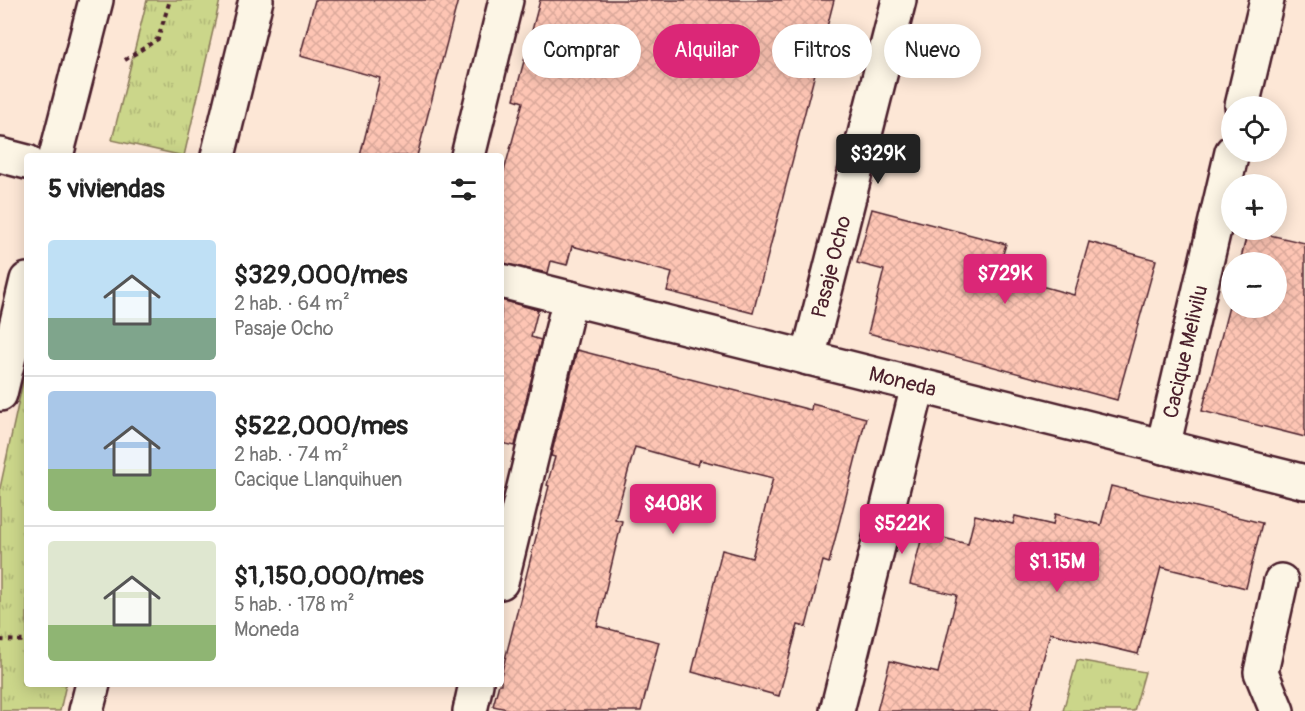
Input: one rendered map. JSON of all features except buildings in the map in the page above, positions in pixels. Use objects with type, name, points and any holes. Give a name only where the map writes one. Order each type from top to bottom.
[{"type":"street","points":[[58,153],[96,0]]},
{"type":"street","points":[[219,153],[256,0]]},
{"type":"street","points":[[469,153],[506,0]]},
{"type":"street","name":"Pasaje Ocho","points":[[808,358],[898,0]]},
{"type":"street","points":[[1244,96],[1267,0]]},
{"type":"street","points":[[0,155],[24,161]]},
{"type":"street","name":"Cacique Melivilu","points":[[1163,447],[1230,162]]},
{"type":"street","name":"Moneda","points":[[504,282],[1305,482]]},
{"type":"street","points":[[0,394],[24,293]]},
{"type":"street","points":[[504,570],[570,298]]},
{"type":"street","points":[[837,711],[918,386]]},
{"type":"street","points":[[1277,711],[1261,672],[1281,581]]},
{"type":"street","points":[[86,711],[92,687]]},
{"type":"street","points":[[470,711],[475,687]]},
{"type":"path","points":[[0,640],[24,641]]},
{"type":"green space","points":[[147,0],[220,0],[185,153],[170,153],[112,140]]},
{"type":"green space","points":[[24,377],[24,687],[65,687],[60,711],[0,711],[0,488]]},
{"type":"green space","points":[[1077,660],[1145,672],[1134,711],[1063,711]]}]
